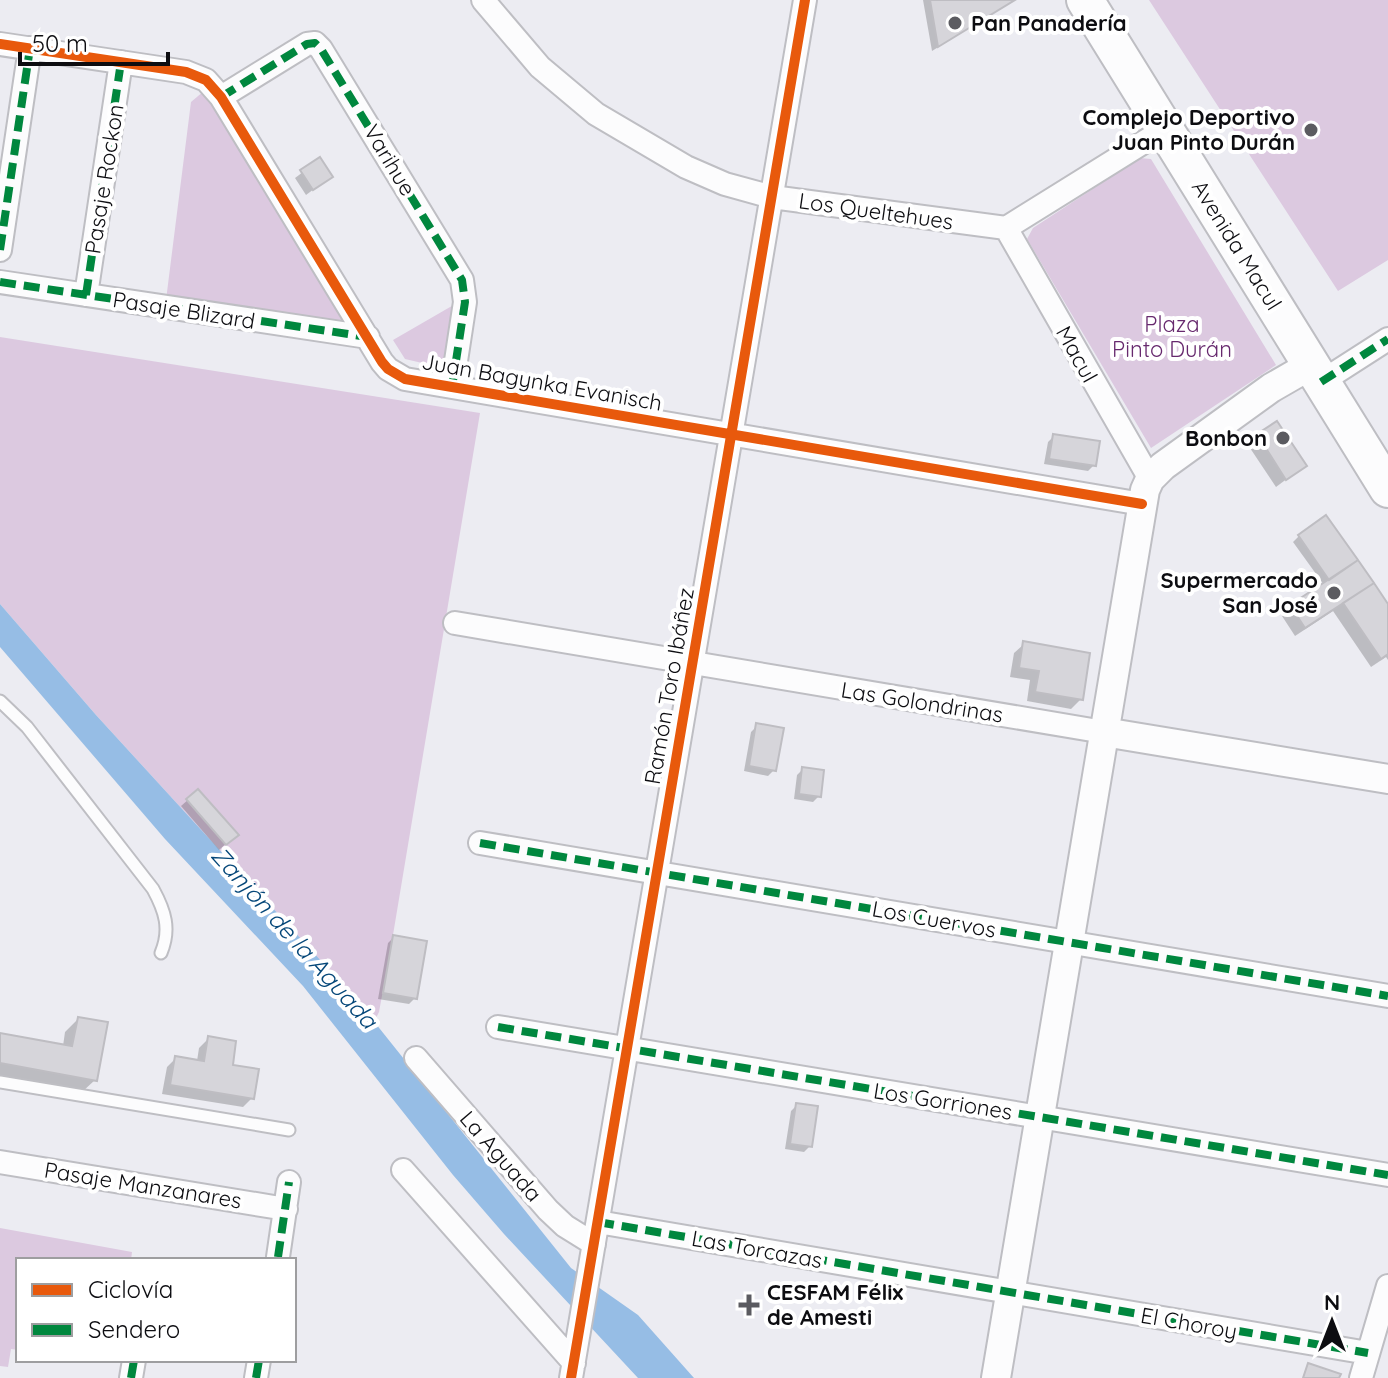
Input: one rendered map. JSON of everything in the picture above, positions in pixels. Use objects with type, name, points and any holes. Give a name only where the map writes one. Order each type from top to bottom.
[{"type":"main road","name":"Avenida Macul","points":[[1085,0],[1388,489]]},
{"type":"street","name":"Los Queltehues","points":[[483,0],[540,67],[596,114],[686,167],[725,184],[772,197],[1006,228]]},
{"type":"street","name":"Ramón Toro Ibáñez","points":[[572,1370],[805,0]]},
{"type":"street","name":"Varihue","points":[[221,97],[307,44],[315,43],[321,49],[462,280],[465,302],[452,387]]},
{"type":"street","name":"Juan Bagynka Evanisch","points":[[0,44],[196,75],[212,85],[382,362],[405,379],[732,435],[1146,492]]},
{"type":"street","points":[[0,250],[30,48]]},
{"type":"street","name":"Pasaje Rockon","points":[[86,295],[121,62]]},
{"type":"street","points":[[1006,228],[1165,129]]},
{"type":"street","name":"Macul","points":[[1006,228],[1146,492]]},
{"type":"street","name":"Pasaje Blizard","points":[[0,282],[368,337]]},
{"type":"street","points":[[996,1378],[1146,492],[1163,466],[1271,388],[1316,373],[1388,339]]},
{"type":"street","name":"Las Golondrinas","points":[[455,623],[1388,779]]},
{"type":"street","name":"Los Cuervos","points":[[480,843],[1388,996]]},
{"type":"street","name":"Los Gorriones","points":[[498,1027],[1388,1175]]},
{"type":"street","name":"La Aguada","points":[[416,1058],[548,1210],[565,1226],[595,1241]]},
{"type":"street","name":"Pasaje Manzanares","points":[[0,1162],[286,1209]]},
{"type":"street","points":[[403,1170],[572,1370]]},
{"type":"street","points":[[278,1257],[289,1182]]},
{"type":"street","name":"Las Torcazas","points":[[595,1241],[1010,1292]]},
{"type":"street","points":[[1361,1378],[1388,1286]]},
{"type":"street","name":"El Choroy","points":[[1010,1292],[1368,1353]]},
{"type":"lane","points":[[0,701],[27,727],[153,889],[167,926],[167,938],[161,953]]},
{"type":"lane","points":[[0,1082],[289,1130]]},
{"type":"green space","name":"Complejo Deportivo Juan Pinto Durán","points":[[1149,0],[1388,0],[1388,260],[1338,291]]},
{"type":"green space","points":[[204,91],[349,329],[166,300],[191,102]]},
{"type":"green space","name":"Plaza Pinto Durán","points":[[1140,158],[1151,159],[1276,365],[1151,448],[1027,239],[1033,228]]},
{"type":"green space","points":[[457,303],[448,369],[405,359],[393,340]]},
{"type":"green space","points":[[0,337],[480,413],[393,935],[379,1012],[374,1022],[96,715],[0,604]]},
{"type":"green space","points":[[0,1228],[132,1252],[131,1258],[16,1258],[16,1350],[11,1349],[8,1367],[0,1366]]},
{"type":"water","name":"Zanjón de la Aguada","points":[[0,604],[96,715],[356,999],[571,1268],[638,1315],[694,1378],[638,1378],[504,1234],[453,1175],[303,986],[165,839],[0,647]]},
{"type":"building","name":"Pan Panadería","points":[[930,0],[1015,0],[938,47]]},
{"type":"building","points":[[320,157],[333,177],[313,190],[300,170]]},
{"type":"building","points":[[1277,421],[1307,466],[1286,480],[1257,434]]},
{"type":"building","points":[[1053,434],[1100,441],[1096,466],[1049,459]]},
{"type":"building","points":[[1326,515],[1358,560],[1329,580],[1298,535]]},
{"type":"building","name":"Supermercado San José","points":[[1358,560],[1374,583],[1305,628],[1290,605]]},
{"type":"building","points":[[1374,583],[1388,604],[1388,654],[1381,659],[1343,603]]},
{"type":"building","points":[[1023,641],[1090,653],[1083,700],[1035,692],[1039,671],[1019,668]]},
{"type":"building","points":[[756,723],[784,728],[776,771],[749,766]]},
{"type":"building","points":[[802,767],[824,770],[821,797],[799,794]]},
{"type":"building","points":[[198,789],[239,835],[226,845],[186,799]]},
{"type":"building","points":[[393,935],[427,941],[417,999],[383,993]]},
{"type":"building","points":[[78,1017],[108,1022],[97,1081],[0,1063],[0,1033],[72,1046]]},
{"type":"building","points":[[208,1036],[236,1041],[233,1065],[259,1069],[254,1099],[170,1085],[175,1056],[204,1061]]},
{"type":"building","points":[[796,1103],[818,1106],[812,1147],[790,1144]]},
{"type":"building","points":[[1308,1363],[1341,1374],[1339,1378],[1303,1378]]},
{"type":"marked path","points":[[221,97],[307,44],[315,43],[321,49],[462,280],[465,302],[452,387]]},
{"type":"marked path","points":[[0,250],[30,48]]},
{"type":"marked path","points":[[86,295],[121,62]]},
{"type":"marked path","points":[[0,282],[368,337]]},
{"type":"marked path","points":[[1321,382],[1388,339]]},
{"type":"marked path","points":[[480,843],[1388,996]]},
{"type":"marked path","points":[[498,1027],[1388,1175]]},
{"type":"marked path","points":[[278,1257],[289,1182]]},
{"type":"marked path","points":[[598,1222],[1368,1353]]},
{"type":"marked path","points":[[131,1378],[134,1362]]},
{"type":"marked path","points":[[256,1378],[259,1362]]},
{"type":"cycle path","points":[[571,1378],[805,0]]},
{"type":"cycle path","points":[[0,44],[186,72],[206,80],[221,97],[382,362],[405,379],[1142,504]]},
{"type":"place","name":"Pan Panadería","points":[[955,23]]},
{"type":"place","name":"Complejo Deportivo Juan Pinto Durán","points":[[1311,130]]},
{"type":"place","name":"Bonbon","points":[[1283,438]]},
{"type":"place","name":"Supermercado San José","points":[[1334,593]]},
{"type":"place","name":"CESFAM Félix de Amesti","points":[[749,1305]]}]
